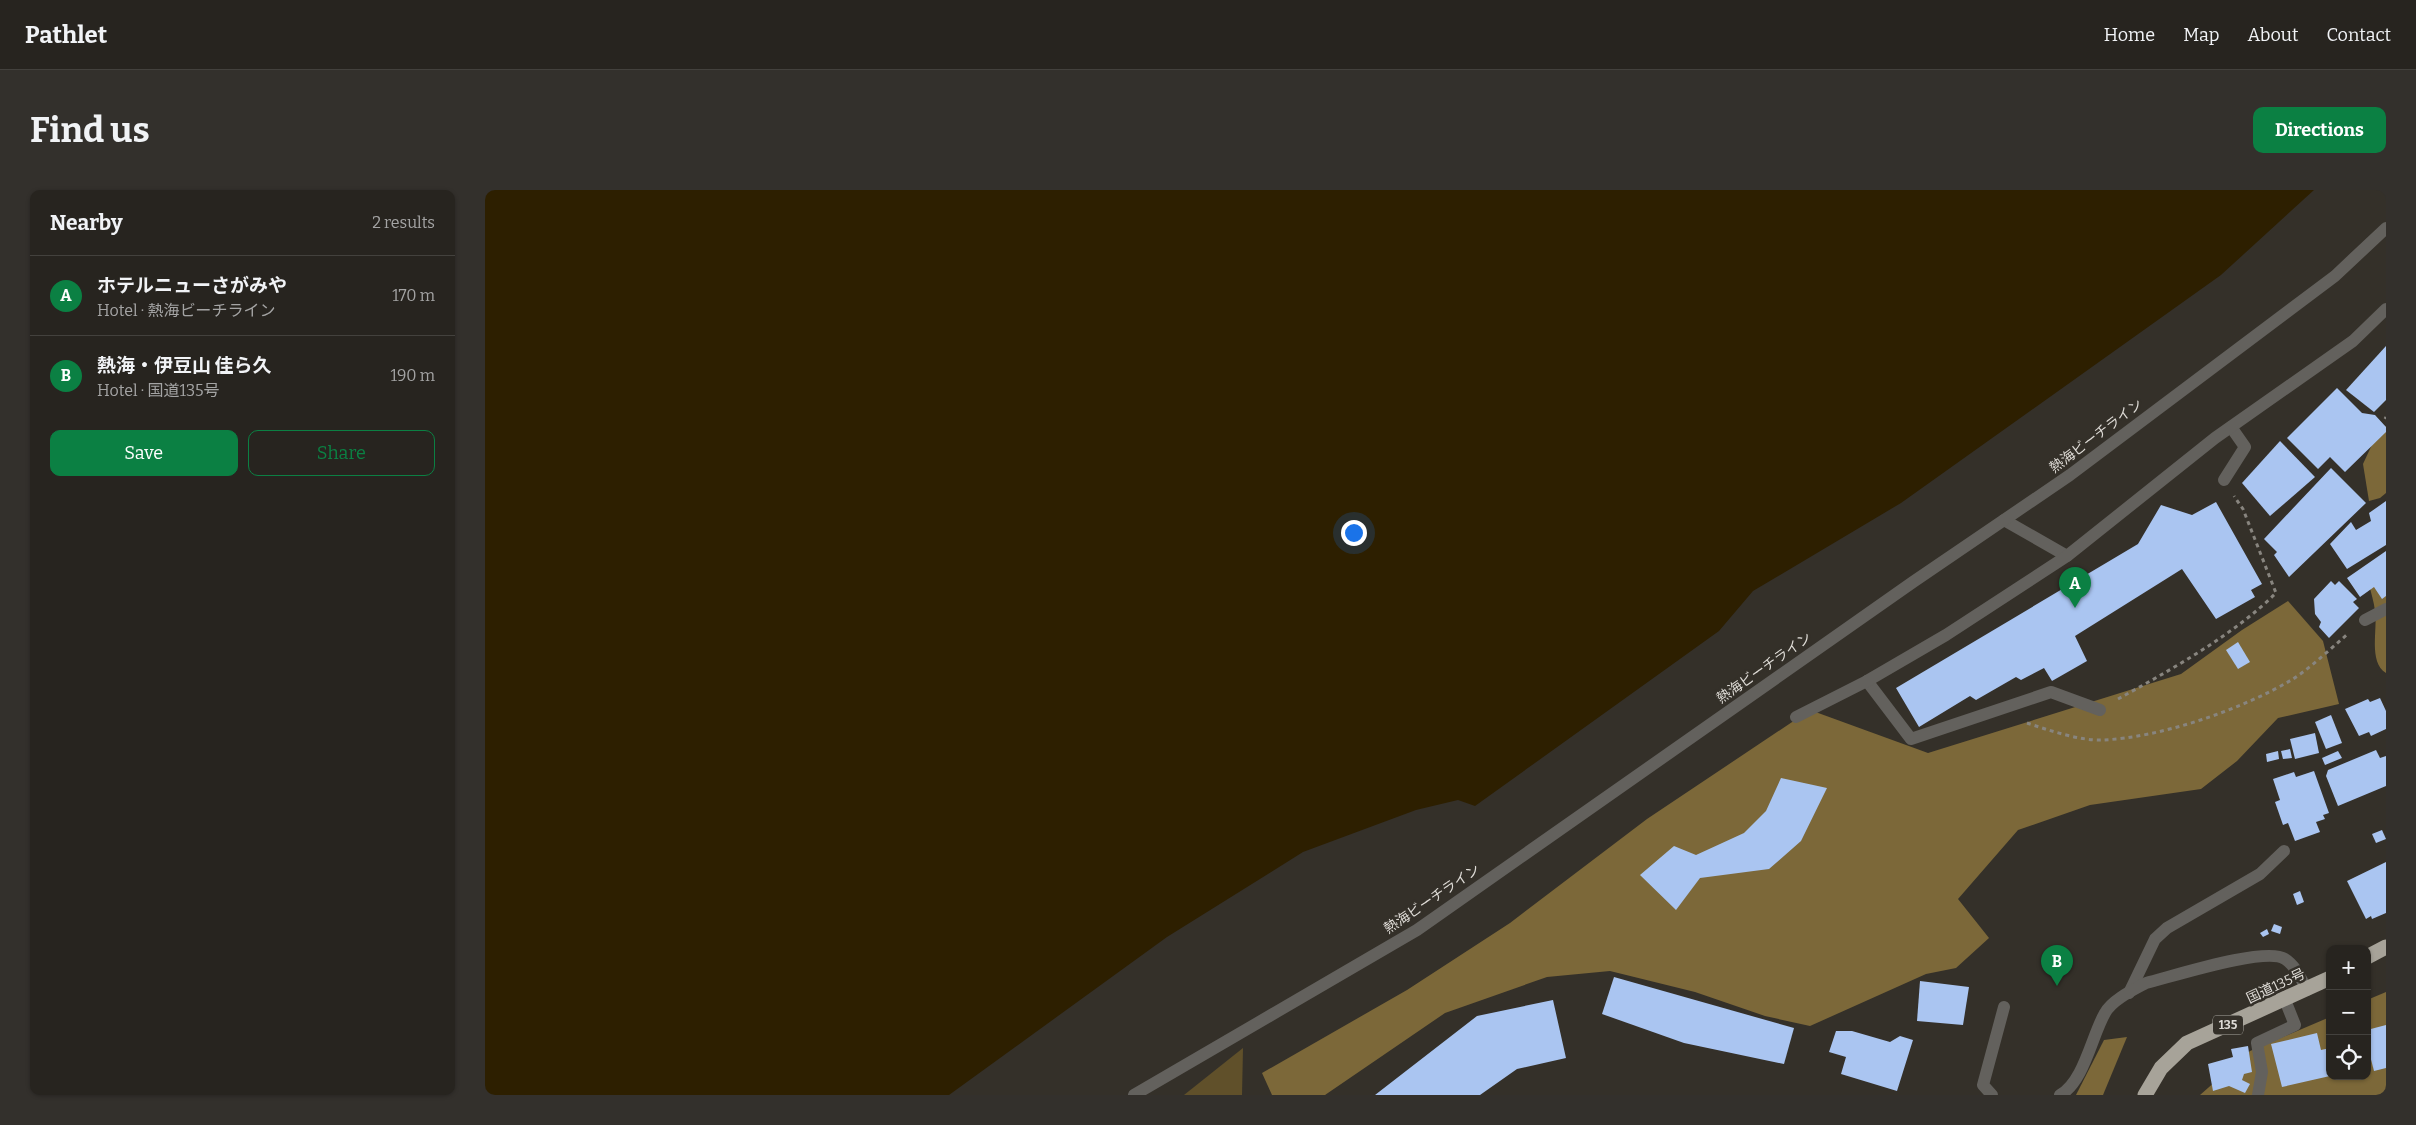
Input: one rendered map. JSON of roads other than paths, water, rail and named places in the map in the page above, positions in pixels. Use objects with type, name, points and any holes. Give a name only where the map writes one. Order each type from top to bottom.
[{"type":"highway","points":[[2371,955],[2386,947]]},
{"type":"highway","name":"国道135号","points":[[2145,1095],[2161,1068],[2187,1044],[2326,980]]},
{"type":"street","name":"熱海ビーチライン","points":[[1134,1095],[1417,930],[2070,475],[2335,276],[2386,228]]},
{"type":"street","points":[[1796,717],[1867,681],[1946,635],[2067,556],[2231,427],[2353,341],[2386,309]]},
{"type":"street","points":[[2224,480],[2245,447],[2231,427]]},
{"type":"street","points":[[2004,520],[2067,556]]},
{"type":"street","points":[[2365,620],[2386,608]]},
{"type":"street","points":[[1867,681],[1911,739],[2051,692],[2100,710]]},
{"type":"street","points":[[2129,993],[2155,939],[2167,928],[2260,874],[2284,851]]},
{"type":"street","points":[[2060,1095],[2083,1066],[2105,1012],[2129,993],[2146,983],[2261,955],[2284,958],[2297,971],[2307,990]]},
{"type":"street","points":[[2258,1095],[2262,1072],[2257,1043],[2295,1025],[2285,1000]]},
{"type":"street","points":[[1993,1095],[1983,1085],[2004,1007]]},
{"type":"place","name":"ホテルニューさがみや","points":[[2075,608]]},
{"type":"place","name":"熱海・伊豆山 佳ら久","points":[[2057,986]]}]
